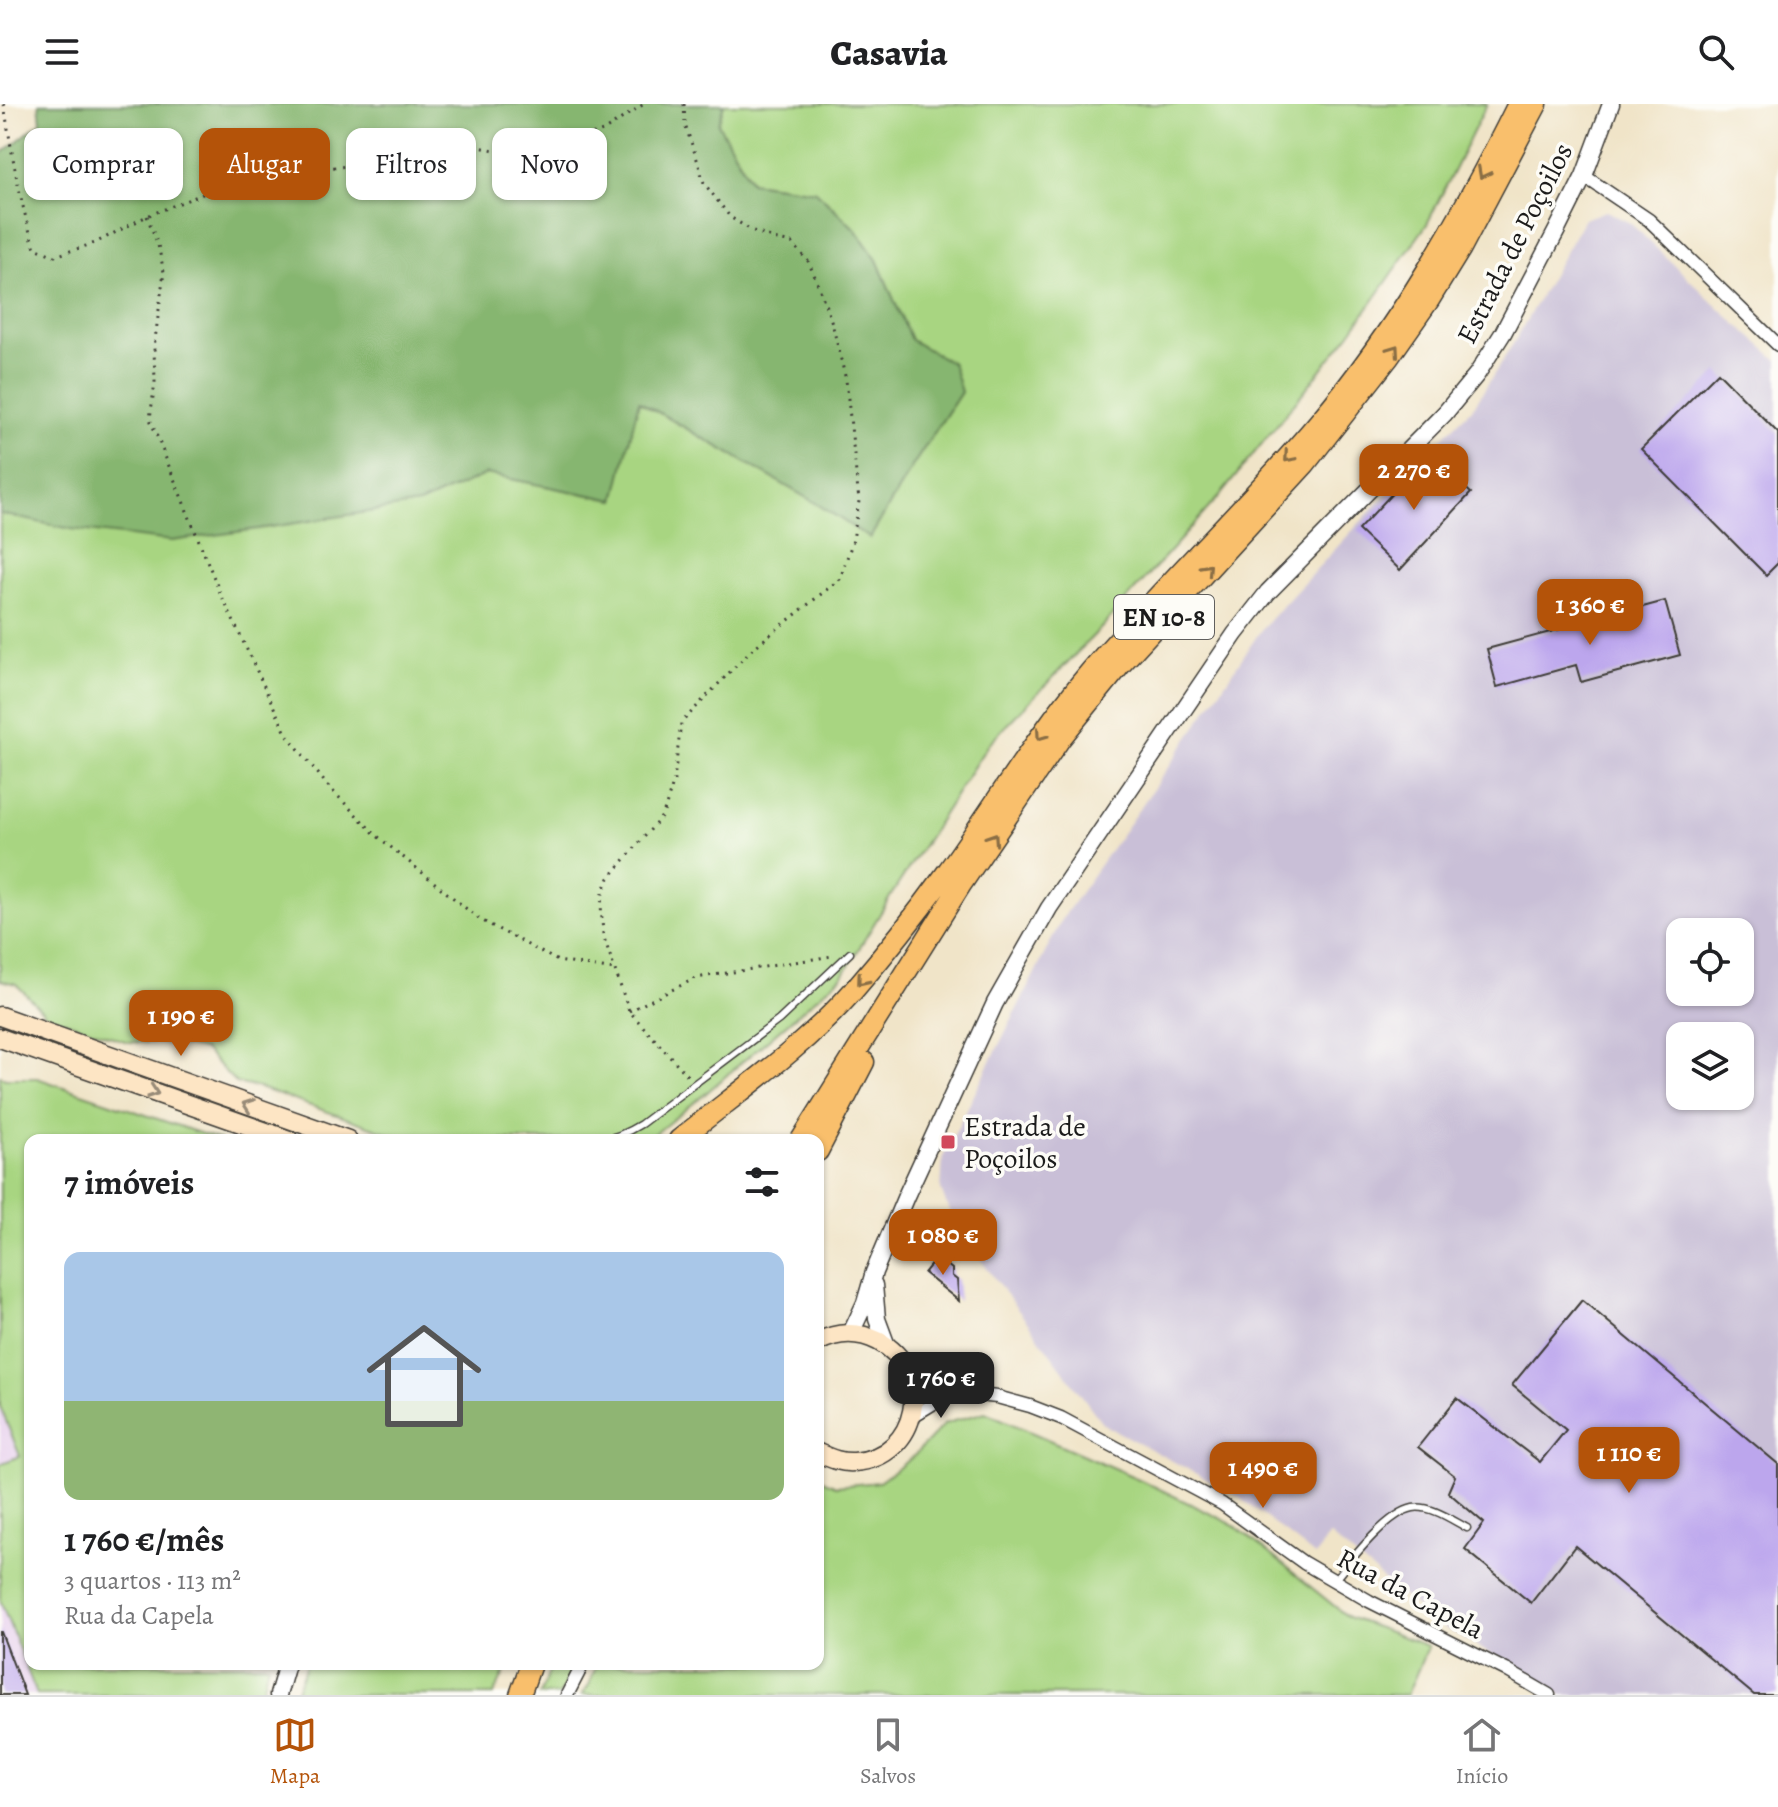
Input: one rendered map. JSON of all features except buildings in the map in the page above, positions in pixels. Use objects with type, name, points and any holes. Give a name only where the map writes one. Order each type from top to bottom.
[{"type":"highway","name":"EN 10-8","points":[[789,1134],[1053,718],[1146,608],[1272,476],[1360,369],[1412,296],[1452,230],[1518,104]]},
{"type":"highway","name":"EN 10-8","points":[[804,1134],[953,879],[1113,673],[1305,464],[1388,359],[1461,248],[1537,104]]},
{"type":"highway","points":[[686,1134],[815,1031],[953,879]]},
{"type":"highway","points":[[824,1139],[953,879]]},
{"type":"highway","points":[[520,1695],[529,1670]]},
{"type":"main road","points":[[0,1016],[331,1134]]},
{"type":"main road","points":[[0,1038],[272,1134]]},
{"type":"main road","points":[[824,1340],[851,1333]]},
{"type":"main road","name":"Estrada de Poçoilos","points":[[851,1333],[870,1337],[887,1346],[905,1365]]},
{"type":"main road","points":[[824,1456],[854,1462],[873,1458],[890,1448],[903,1434],[911,1417],[914,1399],[912,1382],[905,1365]]},
{"type":"street","name":"Estrada de Poçoilos","points":[[851,1333],[906,1196],[995,1003],[1049,908],[1235,634],[1268,592],[1445,413],[1477,374],[1529,287],[1584,176],[1611,104]]},
{"type":"street","points":[[1584,176],[1649,220],[1778,345]]},
{"type":"street","name":"Estrada de Poçoilos","points":[[874,1272],[877,1319],[887,1346]]},
{"type":"street","name":"Rua da Capela","points":[[905,1365],[952,1392],[997,1397],[1061,1418],[1222,1504],[1304,1563],[1369,1601],[1549,1695]]},
{"type":"street","points":[[911,1417],[952,1392]]},
{"type":"street","points":[[278,1695],[285,1670]]},
{"type":"street","points":[[567,1695],[580,1670]]},
{"type":"lane","points":[[624,1134],[779,1020],[850,953]]},
{"type":"lane","points":[[1334,1581],[1354,1555],[1394,1516],[1415,1507],[1437,1512],[1467,1528]]},
{"type":"path","points":[[4,104],[17,185],[35,248],[55,256],[95,243],[147,216],[238,180],[267,172],[406,162],[473,146],[500,151],[564,144],[603,131],[644,104]]},
{"type":"path","points":[[684,104],[685,125],[704,183],[730,217],[751,230],[792,243],[808,261],[816,279],[832,323],[846,380],[859,501],[853,540],[840,579],[751,650],[681,723],[674,780],[663,815],[609,878],[603,893],[603,935],[629,1011],[694,1083]]},
{"type":"path","points":[[147,216],[164,272],[154,347],[155,382],[150,419],[218,588],[286,733],[327,785],[376,835],[479,919],[558,961],[615,970]]},
{"type":"path","points":[[629,1011],[696,978],[850,953]]},
{"type":"shaded area","points":[[1606,211],[1630,223],[1778,360],[1778,1695],[1562,1695],[1436,1623],[1329,1535],[1315,1556],[1238,1496],[1103,1424],[954,1224],[941,1190],[943,1157],[1062,919],[1263,627],[1379,502],[1474,406],[1584,219]]},
{"type":"shaded area","points":[[0,1406],[20,1456],[0,1464]]},
{"type":"shaded area","points":[[0,1600],[24,1662],[24,1670],[27,1670],[37,1695],[0,1695]]},
{"type":"green space","points":[[39,104],[724,104],[718,124],[751,182],[816,191],[855,229],[877,260],[911,340],[952,363],[961,392],[870,538],[639,401],[615,500],[486,474],[419,504],[172,541],[71,529],[0,514],[0,155],[24,136],[24,200],[183,200],[183,128],[34,128],[41,122]]},
{"type":"green space","points":[[724,104],[1487,104],[1427,224],[1350,334],[1223,492],[1102,627],[989,743],[843,975],[655,1134],[392,1134],[259,1088],[236,1083],[204,1050],[176,1044],[128,1042],[46,1015],[16,984],[0,980],[0,510],[419,504],[486,474],[615,500],[638,401],[814,502],[870,538],[961,392],[952,363],[911,340],[877,260],[855,229],[816,191],[752,182],[718,124]]},
{"type":"green space","points":[[0,1076],[37,1078],[202,1134],[24,1134],[24,1662],[0,1600],[0,1464],[20,1456],[0,1406]]},
{"type":"green space","points":[[985,1412],[1141,1480],[1234,1525],[1348,1617],[1428,1646],[1407,1695],[582,1695],[595,1670],[824,1670],[824,1481],[836,1486],[879,1482],[912,1458],[944,1424]]},
{"type":"green space","points":[[27,1670],[267,1670],[261,1695],[37,1695]]},
{"type":"green space","points":[[304,1670],[505,1670],[494,1695],[295,1695]]},
{"type":"green space","points":[[550,1670],[571,1670],[558,1695],[540,1695]]},
{"type":"place","name":"Estrada de Poçoilos","points":[[948,1142]]}]
